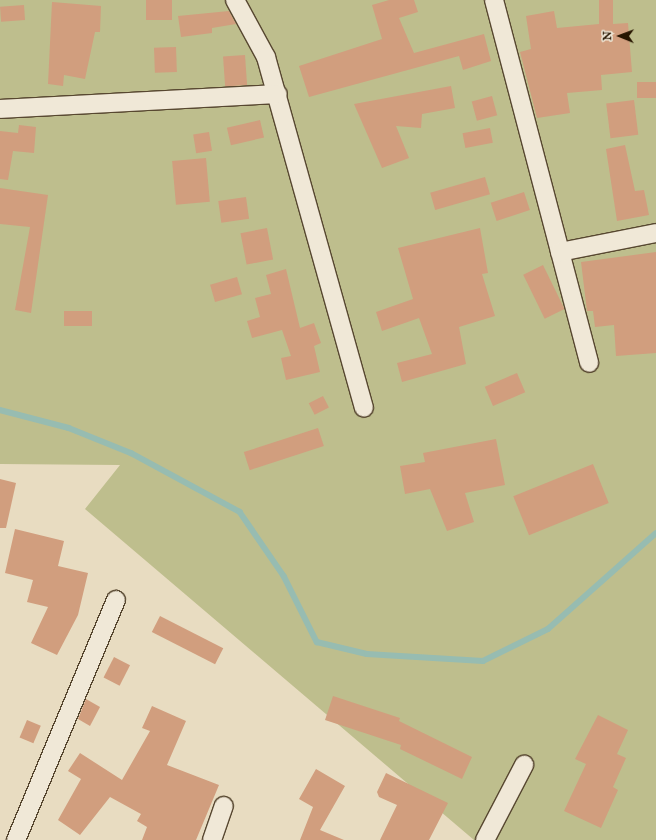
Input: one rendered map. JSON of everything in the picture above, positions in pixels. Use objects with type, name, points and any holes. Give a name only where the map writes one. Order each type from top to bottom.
[{"type":"street","points":[[235,0],[266,57],[278,94],[364,408]]},
{"type":"street","points":[[494,0],[589,363]]},
{"type":"street","points":[[0,109],[278,94]]},
{"type":"street","points":[[560,252],[656,233]]},
{"type":"street","points":[[16,840],[116,600]]},
{"type":"street","points":[[485,840],[524,765]]},
{"type":"street","points":[[212,840],[224,806]]},
{"type":"green space","points":[[0,0],[656,0],[656,840],[474,840],[85,509],[120,465],[0,464]]},
{"type":"building","points":[[146,0],[172,0],[172,20],[146,20]]},
{"type":"building","points":[[389,0],[414,0],[418,12],[399,18],[414,53],[484,34],[491,61],[463,70],[459,56],[309,97],[299,66],[382,39],[372,5]]},
{"type":"building","points":[[599,0],[613,0],[613,24],[628,23],[632,72],[601,75],[602,90],[567,93],[570,113],[537,118],[520,52],[531,49],[526,16],[554,11],[557,28],[599,24]]},
{"type":"building","points":[[52,2],[101,6],[100,32],[95,32],[85,79],[64,75],[63,86],[48,84]]},
{"type":"building","points":[[24,5],[25,20],[1,22],[0,7]]},
{"type":"building","points":[[229,11],[236,24],[212,28],[212,33],[181,37],[178,16]]},
{"type":"building","points":[[176,47],[177,72],[155,73],[154,48]]},
{"type":"building","points":[[245,55],[247,85],[225,86],[223,57]]},
{"type":"building","points":[[637,82],[656,82],[656,98],[637,98]]},
{"type":"building","points":[[451,86],[455,108],[422,114],[421,128],[396,126],[409,158],[382,168],[354,104]]},
{"type":"building","points":[[492,96],[497,115],[477,121],[472,101]]},
{"type":"building","points":[[634,100],[638,135],[610,138],[606,103]]},
{"type":"building","points":[[260,120],[264,138],[231,145],[227,128]]},
{"type":"building","points":[[19,125],[36,127],[34,153],[13,151],[8,180],[0,179],[0,131],[18,133]]},
{"type":"building","points":[[490,128],[493,143],[465,148],[463,133]]},
{"type":"building","points":[[209,132],[212,151],[196,153],[193,135]]},
{"type":"building","points":[[625,145],[635,191],[644,190],[649,215],[617,221],[606,149]]},
{"type":"building","points":[[206,158],[210,202],[176,205],[172,161]]},
{"type":"building","points":[[485,177],[490,194],[435,210],[430,193]]},
{"type":"building","points":[[0,188],[48,195],[31,313],[15,310],[30,227],[0,224]]},
{"type":"building","points":[[524,192],[530,210],[497,221],[491,203]]},
{"type":"building","points":[[246,197],[249,219],[221,223],[218,201]]},
{"type":"building","points":[[267,228],[273,259],[247,265],[240,233]]},
{"type":"building","points":[[480,228],[488,273],[482,274],[495,316],[459,327],[466,364],[402,382],[397,363],[432,354],[419,318],[382,331],[376,312],[413,299],[398,248]]},
{"type":"building","points":[[656,252],[656,353],[616,356],[614,325],[595,327],[593,311],[587,311],[581,262]]},
{"type":"building","points":[[543,265],[564,309],[545,319],[523,275]]},
{"type":"building","points":[[286,269],[300,328],[314,323],[321,343],[314,346],[320,372],[286,380],[281,358],[291,356],[282,330],[252,338],[247,321],[260,317],[255,298],[271,294],[266,275]]},
{"type":"building","points":[[237,277],[242,294],[215,302],[210,285]]},
{"type":"building","points":[[64,311],[92,311],[92,326],[64,326]]},
{"type":"building","points":[[517,373],[525,392],[493,406],[485,387]]},
{"type":"building","points":[[323,396],[329,408],[315,415],[309,403]]},
{"type":"building","points":[[318,428],[324,446],[250,470],[244,452]]},
{"type":"building","points":[[496,439],[505,485],[465,493],[474,522],[447,531],[430,489],[405,494],[400,466],[425,462],[423,453]]},
{"type":"building","points":[[593,464],[609,503],[529,535],[513,496]]},
{"type":"building","points":[[0,479],[16,483],[6,528],[0,528]]},
{"type":"building","points":[[15,529],[64,541],[58,566],[88,573],[78,615],[57,655],[31,643],[48,607],[27,602],[33,580],[5,573]]},
{"type":"building","points":[[160,616],[223,648],[215,664],[152,632]]},
{"type":"building","points":[[114,657],[130,665],[120,686],[104,677]]},
{"type":"building","points":[[333,696],[400,718],[399,721],[472,757],[462,779],[400,749],[401,745],[325,720]]},
{"type":"building","points":[[86,699],[100,707],[90,726],[78,719]]},
{"type":"building","points":[[152,706],[186,721],[167,765],[219,785],[196,840],[142,840],[147,827],[137,821],[141,814],[110,797],[80,835],[58,820],[81,779],[68,771],[80,753],[122,780],[150,731],[142,728]]},
{"type":"building","points":[[598,715],[628,730],[617,754],[626,758],[613,787],[618,790],[601,828],[564,811],[586,764],[575,759]]},
{"type":"building","points":[[27,720],[41,726],[33,743],[20,737]]},
{"type":"building","points":[[316,769],[345,786],[320,830],[344,840],[300,840],[313,807],[299,799]]},
{"type":"building","points":[[386,773],[448,803],[429,840],[380,840],[397,805],[379,797],[377,792]]},
{"type":"waterway","points":[[0,410],[69,428],[131,453],[240,512],[284,576],[317,642],[367,654],[483,661],[548,629],[656,533]]}]
